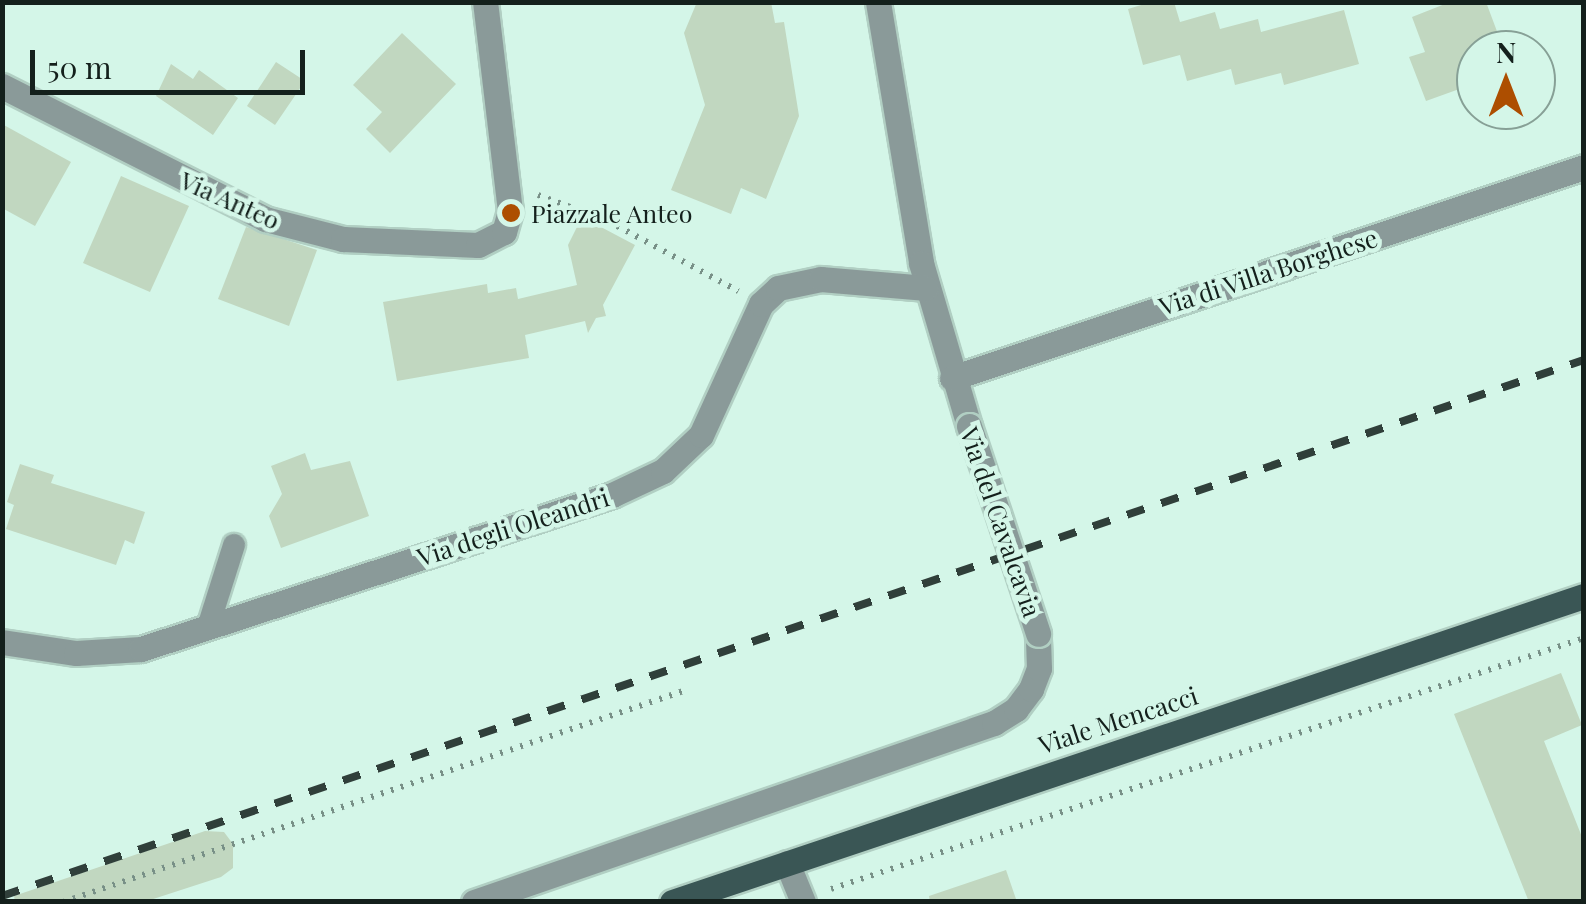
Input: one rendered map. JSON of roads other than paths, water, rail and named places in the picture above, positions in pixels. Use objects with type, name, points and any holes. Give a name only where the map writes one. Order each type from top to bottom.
[{"type":"main road","name":"Viale Mencacci","points":[[672,902],[1584,596]]},
{"type":"street","name":"Via Anteo","points":[[2,86],[265,219],[343,239],[478,246],[504,232],[510,211],[485,2]]},
{"type":"street","name":"Via del Cavalcavia","points":[[474,902],[994,723],[1016,710],[1031,689],[1038,668],[1038,634],[926,288],[878,2]]},
{"type":"street","name":"Via di Villa Borghese","points":[[952,378],[1584,167]]},
{"type":"street","name":"Via degli Oleandri","points":[[2,642],[41,651],[141,650],[650,479],[676,462],[701,435],[761,304],[778,288],[810,280],[926,288]]},
{"type":"street","points":[[787,863],[802,900]]},
{"type":"lane","points":[[208,627],[234,544]]},
{"type":"railway","points":[[2,896],[1584,360]]},
{"type":"place","name":"Piazzale Anteo","points":[[511,213]]}]
